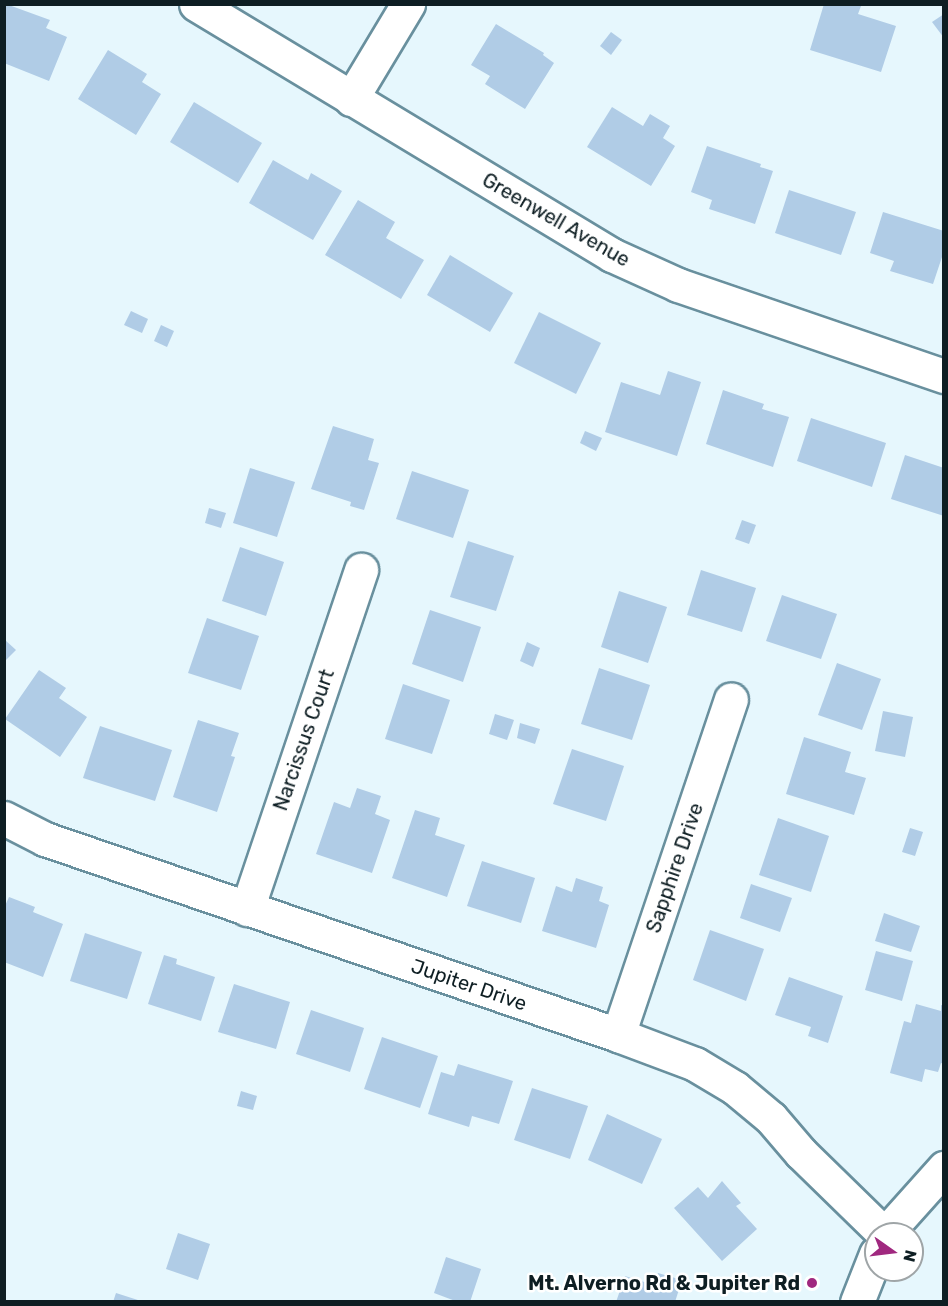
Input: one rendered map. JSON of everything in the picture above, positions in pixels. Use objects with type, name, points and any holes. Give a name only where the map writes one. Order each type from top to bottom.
[{"type":"street","name":"Greenwell Avenue","points":[[196,4],[612,255],[678,285],[944,376]]},
{"type":"street","points":[[351,99],[408,4]]},
{"type":"street","name":"Narcissus Court","points":[[247,909],[361,570]]},
{"type":"street","name":"Sapphire Drive","points":[[618,1035],[731,700]]},
{"type":"street","name":"Jupiter Drive","points":[[4,818],[45,839],[618,1035],[695,1064],[735,1088],[771,1118],[801,1153],[872,1222]]},
{"type":"street","points":[[895,1222],[944,1168]]},
{"type":"street","points":[[857,1302],[865,1282]]},
{"type":"building","points":[[6,4],[50,20],[46,28],[67,37],[49,81],[4,63]]},
{"type":"building","points":[[824,4],[861,6],[858,14],[896,26],[881,72],[810,50]]},
{"type":"building","points":[[944,14],[944,38],[932,22]]},
{"type":"building","points":[[496,24],[544,53],[543,55],[554,63],[525,109],[485,84],[490,76],[471,65]]},
{"type":"building","points":[[611,32],[622,40],[611,55],[600,46]]},
{"type":"building","points":[[108,50],[147,74],[142,82],[161,94],[136,135],[78,99]]},
{"type":"building","points":[[194,102],[262,143],[238,183],[170,142]]},
{"type":"building","points":[[612,107],[643,126],[650,114],[670,126],[663,138],[675,146],[651,186],[587,147]]},
{"type":"building","points":[[707,146],[761,164],[760,167],[773,171],[755,224],[709,209],[712,200],[691,192]]},
{"type":"building","points":[[273,160],[308,180],[311,173],[342,191],[313,240],[249,203]]},
{"type":"building","points":[[789,190],[856,212],[841,255],[775,233]]},
{"type":"building","points":[[358,200],[395,222],[386,238],[424,260],[401,299],[325,255]]},
{"type":"building","points":[[883,212],[944,231],[944,251],[933,284],[890,271],[894,261],[870,253]]},
{"type":"building","points":[[450,255],[513,293],[490,332],[427,295]]},
{"type":"building","points":[[131,311],[148,319],[142,333],[124,325]]},
{"type":"building","points":[[539,312],[601,343],[576,394],[514,363]]},
{"type":"building","points":[[161,325],[174,331],[167,347],[154,341]]},
{"type":"building","points":[[668,371],[701,382],[677,456],[605,432],[621,382],[660,395]]},
{"type":"building","points":[[723,390],[764,404],[762,409],[789,417],[773,467],[706,444]]},
{"type":"building","points":[[811,418],[886,443],[872,487],[797,461]]},
{"type":"building","points":[[333,426],[374,439],[368,460],[379,463],[364,510],[350,506],[351,502],[311,489]]},
{"type":"building","points":[[585,431],[602,438],[596,451],[580,443]]},
{"type":"building","points":[[905,455],[944,468],[944,516],[891,499]]},
{"type":"building","points":[[250,468],[295,482],[277,537],[233,523]]},
{"type":"building","points":[[412,471],[469,490],[453,538],[396,519]]},
{"type":"building","points":[[209,508],[226,513],[221,528],[205,523]]},
{"type":"building","points":[[742,520],[756,525],[749,544],[735,539]]},
{"type":"building","points":[[468,541],[514,556],[496,611],[450,597]]},
{"type":"building","points":[[240,547],[284,562],[266,616],[222,601]]},
{"type":"building","points":[[701,570],[756,588],[742,632],[687,615]]},
{"type":"building","points":[[619,591],[667,607],[648,663],[601,647]]},
{"type":"building","points":[[782,595],[837,614],[821,659],[766,641]]},
{"type":"building","points":[[430,610],[481,627],[463,682],[412,664]]},
{"type":"building","points":[[207,618],[259,636],[241,690],[188,673]]},
{"type":"building","points":[[4,639],[16,650],[4,662]]},
{"type":"building","points":[[527,642],[540,648],[533,667],[520,661]]},
{"type":"building","points":[[837,663],[881,679],[862,730],[818,715]]},
{"type":"building","points":[[599,668],[650,685],[632,740],[581,724]]},
{"type":"building","points":[[39,670],[66,688],[59,698],[87,717],[60,757],[5,719]]},
{"type":"building","points":[[403,684],[450,700],[432,754],[385,739]]},
{"type":"building","points":[[883,711],[913,717],[905,757],[875,751]]},
{"type":"building","points":[[495,714],[514,720],[507,740],[489,734]]},
{"type":"building","points":[[198,720],[239,733],[231,756],[235,757],[217,812],[173,797]]},
{"type":"building","points":[[520,723],[540,729],[535,744],[517,738]]},
{"type":"building","points":[[100,726],[172,750],[155,801],[83,778]]},
{"type":"building","points":[[804,737],[851,752],[845,772],[866,778],[854,815],[786,794]]},
{"type":"building","points":[[572,749],[624,766],[606,821],[553,804]]},
{"type":"building","points":[[357,788],[381,796],[375,814],[390,820],[372,873],[316,854],[334,802],[350,808]]},
{"type":"building","points":[[415,810],[440,818],[435,835],[465,845],[447,897],[392,878]]},
{"type":"building","points":[[778,818],[829,836],[811,892],[759,875]]},
{"type":"building","points":[[910,828],[923,832],[915,856],[902,852]]},
{"type":"building","points":[[482,861],[535,878],[521,923],[467,906]]},
{"type":"building","points":[[576,878],[603,887],[599,901],[609,905],[596,948],[542,931],[556,886],[572,892]]},
{"type":"building","points":[[751,884],[792,898],[780,932],[740,918]]},
{"type":"building","points":[[9,897],[35,907],[33,912],[63,924],[43,977],[4,962],[4,908]]},
{"type":"building","points":[[884,913],[920,926],[911,952],[875,941]]},
{"type":"building","points":[[710,930],[764,949],[746,1001],[693,980]]},
{"type":"building","points":[[85,933],[142,952],[127,999],[70,981]]},
{"type":"building","points":[[876,951],[913,961],[902,1001],[865,990]]},
{"type":"building","points":[[164,955],[177,959],[176,964],[215,977],[201,1021],[148,1004]]},
{"type":"building","points":[[789,977],[843,996],[828,1043],[808,1036],[811,1027],[775,1015]]},
{"type":"building","points":[[234,984],[290,1002],[276,1049],[218,1032]]},
{"type":"building","points":[[916,1004],[941,1011],[941,1005],[944,1006],[944,1064],[941,1063],[938,1072],[925,1069],[922,1082],[890,1073],[904,1021],[911,1023]]},
{"type":"building","points":[[311,1010],[364,1028],[350,1072],[296,1054]]},
{"type":"building","points":[[382,1037],[438,1056],[420,1108],[364,1089]]},
{"type":"building","points":[[458,1064],[513,1081],[499,1124],[472,1116],[469,1127],[428,1114],[441,1072],[454,1076]]},
{"type":"building","points":[[532,1088],[588,1106],[570,1159],[514,1140]]},
{"type":"building","points":[[241,1091],[257,1096],[253,1110],[237,1106]]},
{"type":"building","points":[[607,1114],[662,1139],[642,1184],[588,1160]]},
{"type":"building","points":[[722,1181],[741,1203],[736,1206],[757,1229],[722,1261],[674,1208],[698,1187],[708,1198]]},
{"type":"building","points":[[178,1233],[210,1244],[198,1280],[166,1269]]},
{"type":"building","points":[[446,1257],[481,1269],[470,1302],[458,1302],[434,1293]]},
{"type":"building","points":[[658,1273],[682,1280],[675,1302],[616,1302],[625,1276],[654,1285]]},
{"type":"building","points":[[116,1293],[141,1301],[141,1302],[113,1302]]},
{"type":"place","name":"Mt. Alverno Rd & Jupiter Rd","points":[[812,1283]]}]
